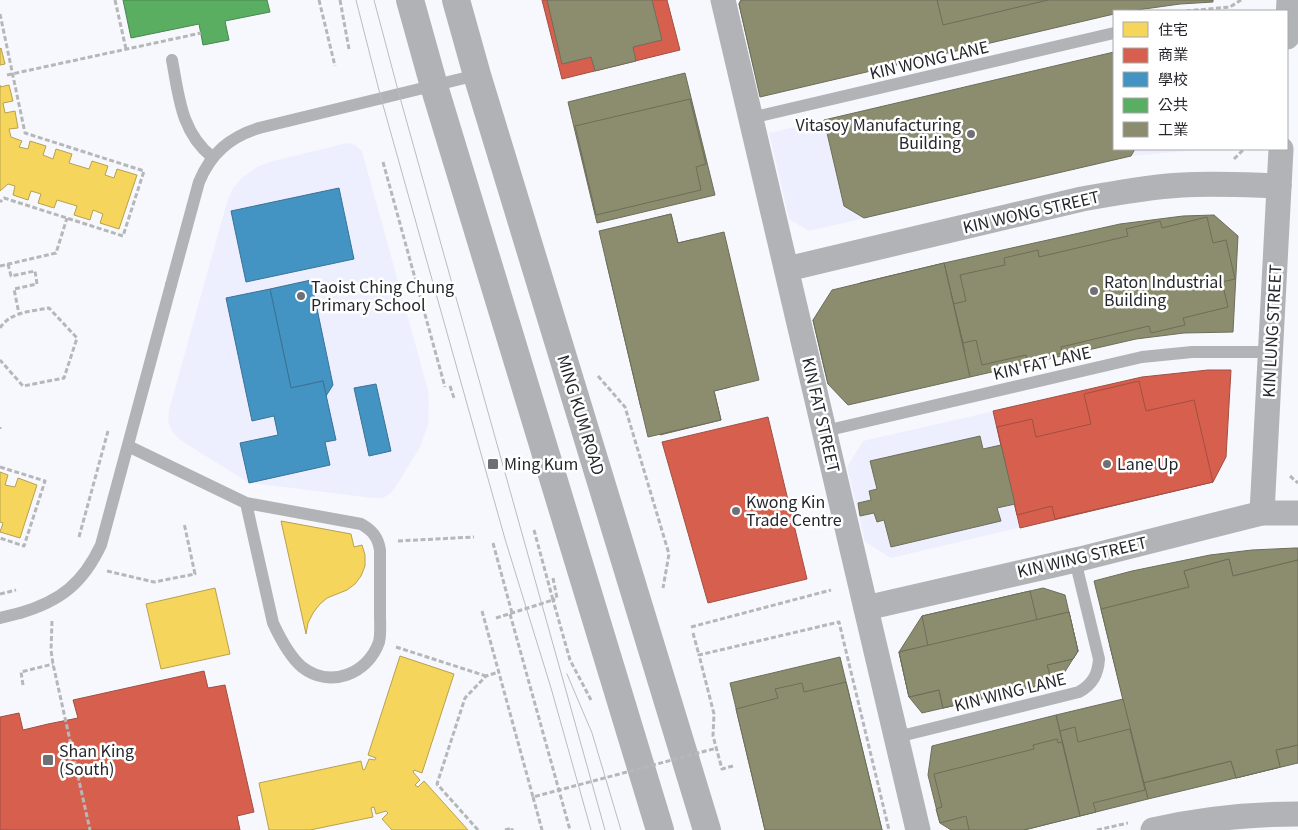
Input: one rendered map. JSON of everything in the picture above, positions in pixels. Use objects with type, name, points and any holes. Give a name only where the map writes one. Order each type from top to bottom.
[{"type":"main road","points":[[410,0],[434,86],[660,830]]},
{"type":"main road","name":"MING KUM ROAD","points":[[456,0],[477,75],[707,830]]},
{"type":"street","name":"KIN FAT STREET","points":[[723,0],[918,830]]},
{"type":"street","name":"KIN LUNG STREET","points":[[1262,513],[1281,150]]},
{"type":"street","name":"KIN WONG STREET","points":[[787,269],[1114,193],[1181,185],[1279,186]]},
{"type":"street","name":"KIN WING STREET","points":[[866,608],[1075,560],[1262,513],[1298,513]]},
{"type":"street","points":[[1153,830],[1228,818],[1298,814]]},
{"type":"lane","name":"KIN WONG LANE","points":[[751,118],[1113,33]]},
{"type":"lane","points":[[172,60],[188,128],[202,149],[212,157]]},
{"type":"lane","points":[[0,618],[38,608],[55,600],[70,589],[94,561],[101,545],[199,182],[204,169],[212,157],[222,146],[246,132],[477,75]]},
{"type":"lane","name":"KIN FAT LANE","points":[[825,431],[1142,358],[1200,351],[1270,352]]},
{"type":"lane","points":[[128,446],[246,503],[361,524],[369,528],[379,542],[380,550],[380,640],[374,655],[363,667],[349,675],[332,678],[316,675],[302,667],[290,654],[280,639],[273,623],[246,503]]},
{"type":"lane","name":"KIN WING LANE","points":[[896,737],[1079,692],[1088,687],[1096,674],[1100,659],[1075,560]]},
{"type":"path","points":[[115,0],[126,49]]},
{"type":"path","points":[[319,0],[335,66]]},
{"type":"path","points":[[340,0],[349,49]]},
{"type":"path","points":[[1201,10],[1230,8],[1240,0]]},
{"type":"path","points":[[0,14],[25,133],[144,171],[123,236],[4,198],[0,202]]},
{"type":"path","points":[[7,74],[201,33]]},
{"type":"path","points":[[1231,161],[1243,150]]},
{"type":"path","points":[[383,162],[445,387]]},
{"type":"path","points":[[0,266],[56,253],[67,218]]},
{"type":"path","points":[[8,264],[11,276],[35,271],[37,284],[14,289],[19,314]]},
{"type":"path","points":[[0,328],[10,318],[19,314],[49,308],[77,338],[64,378],[23,386],[0,361]]},
{"type":"path","points":[[450,386],[454,398]]},
{"type":"path","points":[[79,537],[108,431]]},
{"type":"path","points":[[0,467],[45,481],[24,546],[0,538]]},
{"type":"path","points":[[101,570],[154,582],[195,574],[184,523]]},
{"type":"path","points":[[534,530],[570,660],[591,701]]},
{"type":"path","points":[[395,541],[474,537]]},
{"type":"path","points":[[493,542],[570,830]]},
{"type":"path","points":[[0,594],[16,590]]},
{"type":"path","points":[[691,627],[831,590]]},
{"type":"path","points":[[496,618],[553,600]]},
{"type":"path","points":[[482,610],[542,830]]},
{"type":"path","points":[[54,615],[51,650],[53,664],[90,830]]},
{"type":"path","points":[[699,655],[838,622],[889,830]]},
{"type":"path","points":[[693,633],[714,714],[713,736],[722,769],[734,766],[719,774]]},
{"type":"path","points":[[396,646],[486,676]]},
{"type":"path","points":[[23,685],[21,672],[53,664]]},
{"type":"path","points":[[478,830],[437,784],[465,698],[486,676],[499,672]]},
{"type":"path","points":[[533,797],[716,748]]},
{"type":"path","points":[[505,830],[512,828],[512,830]]},
{"type":"shaded area","name":"Vitasoy Manufacturing Building","points":[[1113,52],[1113,150],[1197,150],[1131,156],[809,231],[789,219],[769,133]]},
{"type":"shaded area","name":"Taoist Ching Chung Primary School","points":[[347,143],[355,145],[362,151],[428,390],[428,425],[420,447],[397,485],[391,493],[383,498],[249,483],[180,440],[172,431],[168,421],[169,410],[227,202],[233,188],[255,168],[269,162]]},
{"type":"shaded area","points":[[1208,370],[1231,370],[1226,457],[1213,482],[891,558],[865,542],[847,467],[863,441],[1142,377]]},
{"type":"building: 住宅","points":[[0,49],[5,64],[0,65]]},
{"type":"building: 住宅","points":[[9,85],[13,101],[3,103],[5,113],[15,111],[18,128],[9,129],[11,137],[22,141],[19,147],[28,149],[30,141],[46,146],[43,155],[53,159],[56,149],[72,154],[69,163],[89,169],[92,161],[108,166],[105,175],[114,178],[117,169],[137,175],[119,229],[100,223],[103,214],[93,210],[90,220],[74,215],[77,206],[57,200],[54,208],[38,203],[41,194],[31,191],[28,200],[13,195],[15,186],[8,184],[0,191],[0,87]]},
{"type":"building: 住宅","points":[[0,472],[8,475],[5,485],[15,487],[18,478],[37,485],[20,538],[0,532],[3,523],[0,522]]},
{"type":"building: 住宅","points":[[281,521],[351,534],[354,547],[362,545],[365,555],[365,566],[361,576],[347,590],[327,598],[319,605],[308,623],[306,634]]},
{"type":"building: 住宅","points":[[215,588],[230,654],[161,669],[146,604]]},
{"type":"building: 住宅","points":[[400,656],[454,674],[422,773],[414,770],[413,772],[420,780],[415,785],[418,787],[424,781],[468,830],[392,830],[382,819],[388,813],[386,811],[376,814],[374,807],[371,808],[373,817],[310,830],[269,830],[259,783],[361,761],[363,770],[369,759],[375,760],[376,758],[368,755]]},
{"type":"building: 商業","points":[[542,0],[667,0],[680,50],[562,79]]},
{"type":"building: 商業","name":"Lane Up","points":[[1208,370],[1231,370],[1226,457],[1213,482],[1020,528],[993,411],[1142,377]]},
{"type":"building: 商業","name":"Lane Up","points":[[1139,381],[1146,411],[1194,400],[1213,482],[1055,519],[1052,506],[1017,515],[997,427],[1032,419],[1036,437],[1091,424],[1084,394]]},
{"type":"building: 商業","name":"Kwong Kin Trade Centre","points":[[768,417],[807,579],[708,603],[662,442]]},
{"type":"building: 商業","points":[[204,671],[208,688],[225,685],[254,812],[237,816],[240,830],[0,830],[0,717],[19,713],[23,730],[78,718],[73,700]]},
{"type":"building: 學校","points":[[339,188],[354,259],[246,282],[231,211]]},
{"type":"building: 學校","points":[[311,280],[333,385],[326,396],[323,381],[291,388],[270,289]]},
{"type":"building: 學校","points":[[270,289],[291,388],[323,381],[336,440],[325,442],[330,465],[249,483],[240,443],[278,435],[274,416],[252,421],[226,298]]},
{"type":"building: 學校","points":[[376,384],[391,451],[369,456],[354,388]]},
{"type":"building: 公共","points":[[123,0],[267,0],[270,12],[225,21],[229,40],[203,45],[199,24],[131,38]]},
{"type":"building: 工業","points":[[547,0],[652,0],[662,40],[633,47],[636,61],[595,71],[591,57],[562,64]]},
{"type":"building: 工業","points":[[741,0],[920,0],[927,28],[754,69],[739,4]]},
{"type":"building: 工業","points":[[741,0],[1213,0],[1213,2],[1137,10],[1113,10],[1113,14],[760,97],[739,4]]},
{"type":"building: 工業","points":[[937,0],[1048,0],[943,25]]},
{"type":"building: 工業","name":"Vitasoy Manufacturing Building","points":[[1113,52],[1113,150],[1134,150],[1131,156],[864,218],[844,206],[824,120]]},
{"type":"building: 工業","points":[[685,73],[715,195],[597,223],[568,102]]},
{"type":"building: 工業","points":[[690,99],[706,164],[696,167],[701,190],[596,215],[575,126]]},
{"type":"building: 工業","points":[[671,214],[678,243],[695,239],[730,387],[714,391],[721,420],[660,435],[653,405],[641,408],[606,260],[618,257],[611,229]]},
{"type":"building: 工業","points":[[671,214],[678,243],[724,232],[759,380],[714,391],[721,420],[648,437],[599,231]]},
{"type":"building: 工業","name":"Raton Industrial Building","points":[[1214,215],[1238,236],[1233,332],[1184,333],[1136,339],[970,377],[944,263],[1120,224],[1183,216]]},
{"type":"building: 工業","name":"Raton Industrial Building","points":[[1207,217],[1213,243],[1226,240],[1235,279],[1222,282],[1228,307],[1183,318],[1185,325],[1151,333],[1149,326],[1061,347],[1062,353],[1028,362],[1026,355],[982,365],[976,340],[963,343],[953,304],[966,301],[960,275],[1005,265],[1004,258],[1038,250],[1039,257],[1128,236],[1126,229],[1160,221],[1162,228]]},
{"type":"building: 工業","points":[[944,263],[965,352],[828,384],[813,320],[865,308],[860,283]]},
{"type":"building: 工業","points":[[944,263],[970,377],[848,405],[828,384],[813,320],[832,290]]},
{"type":"building: 工業","points":[[980,436],[983,449],[1001,445],[1015,504],[997,508],[1001,521],[891,547],[884,520],[877,522],[874,513],[860,516],[858,503],[871,500],[869,491],[877,489],[870,461]]},
{"type":"building: 工業","points":[[1298,548],[1298,763],[1148,799],[1094,581],[1210,555],[1252,550]]},
{"type":"building: 工業","points":[[1229,559],[1233,576],[1298,560],[1298,745],[1276,750],[1280,767],[1236,778],[1231,761],[1161,779],[1151,742],[1134,746],[1126,710],[1143,706],[1136,677],[1119,681],[1110,646],[1127,641],[1118,605],[1189,587],[1184,571]]},
{"type":"building: 工業","points":[[1229,559],[1233,576],[1298,560],[1298,745],[1276,750],[1280,767],[1236,778],[1231,761],[1143,783],[1101,609],[1189,587],[1184,571]]},
{"type":"building: 工業","points":[[1043,588],[1065,595],[1078,651],[1059,681],[922,713],[909,697],[899,652],[922,616]]},
{"type":"building: 工業","points":[[1030,591],[1037,620],[1069,612],[1078,651],[1073,659],[1047,665],[1052,682],[943,708],[939,690],[909,697],[899,652],[928,646],[922,616]]},
{"type":"building: 工業","points":[[1069,612],[1078,651],[1073,659],[1047,665],[1052,682],[943,708],[939,690],[909,697],[899,652]]},
{"type":"building: 工業","points":[[840,657],[882,830],[765,830],[730,683]]},
{"type":"building: 工業","points":[[846,682],[882,830],[765,830],[736,709],[778,698],[775,689],[802,683],[804,692]]},
{"type":"building: 工業","points":[[1123,699],[1148,799],[1080,816],[1056,715]]},
{"type":"building: 工業","points":[[1056,715],[1080,816],[1024,830],[951,830],[940,823],[928,775],[932,746]]},
{"type":"building: 工業","points":[[1075,727],[1078,742],[1130,729],[1145,790],[1093,803],[1096,812],[1080,816],[1060,731]]},
{"type":"building: 工業","points":[[1057,739],[1058,743],[1062,742],[1080,816],[1024,830],[969,830],[966,816],[940,823],[936,809],[942,807],[934,774],[1034,749],[1033,745]]},
{"type":"tram line","points":[[356,0],[381,98],[505,539],[551,688],[591,830]]},
{"type":"tram line","points":[[374,0],[605,830]]},
{"type":"tram line","points":[[567,674],[592,733],[621,830]]},
{"type":"place","name":"Vitasoy Manufacturing Building","points":[[971,134]]},
{"type":"place","name":"Raton Industrial Building","points":[[1094,291]]},
{"type":"place","name":"Taoist Ching Chung Primary School","points":[[301,296]]},
{"type":"place","name":"Ming Kum","points":[[493,464]]},
{"type":"place","name":"Lane Up","points":[[1107,464]]},
{"type":"place","name":"Kwong Kin Trade Centre","points":[[736,511]]},
{"type":"place","name":"Shan King (South)","points":[[48,760]]}]
